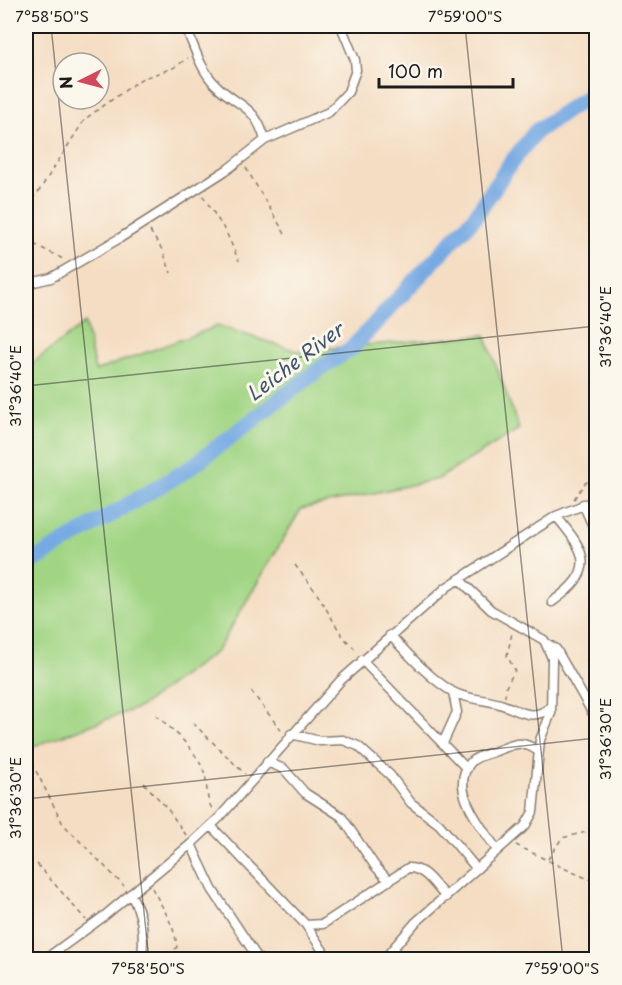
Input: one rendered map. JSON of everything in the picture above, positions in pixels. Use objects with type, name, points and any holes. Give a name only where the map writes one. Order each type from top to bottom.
[{"type":"street","points":[[185,26],[207,75],[217,87],[244,104],[256,118],[265,140]]},
{"type":"street","points":[[26,284],[45,281],[73,262],[147,222],[198,189],[265,140],[329,112],[348,92],[356,70],[355,60],[341,26]]},
{"type":"street","points":[[44,960],[130,894],[220,817],[290,736],[390,635],[459,579],[556,516],[597,500]]},
{"type":"street","points":[[584,504],[597,533]]},
{"type":"street","points":[[552,602],[572,587],[584,568],[585,560],[579,546],[556,516]]},
{"type":"street","points":[[459,579],[491,610],[556,649],[597,719]]},
{"type":"street","points":[[390,635],[414,660],[453,692],[502,704],[530,715],[542,714],[550,707]]},
{"type":"street","points":[[383,960],[415,923],[447,897],[531,819],[538,752],[550,707],[553,664],[546,643]]},
{"type":"street","points":[[364,659],[467,769]]},
{"type":"street","points":[[443,743],[457,712],[453,692]]},
{"type":"street","points":[[290,736],[321,741],[343,740],[358,746],[390,775],[411,803],[439,824],[477,869]]},
{"type":"street","points":[[497,850],[469,807],[464,787],[467,769],[475,759],[516,742],[526,743],[538,752]]},
{"type":"street","points":[[267,762],[284,770],[305,793],[341,816],[375,866],[389,881]]},
{"type":"street","points":[[210,826],[306,925],[329,960]]},
{"type":"street","points":[[191,844],[212,889],[260,960]]},
{"type":"street","points":[[306,925],[323,924],[408,868],[416,868],[447,897]]},
{"type":"street","points":[[130,894],[138,905],[143,933],[142,960]]},
{"type":"path","points":[[26,206],[39,191],[71,137],[91,113],[141,79],[173,68],[197,54]]},
{"type":"path","points":[[241,159],[285,234]]},
{"type":"path","points":[[198,189],[226,232],[240,261]]},
{"type":"path","points":[[147,222],[164,251],[171,273]]},
{"type":"path","points":[[26,240],[35,247],[73,262]]},
{"type":"path","points":[[571,510],[579,490],[597,478]]},
{"type":"path","points":[[295,565],[321,598],[343,637],[364,659]]},
{"type":"path","points":[[502,704],[506,687],[515,670],[507,656],[514,623]]},
{"type":"path","points":[[251,691],[290,736]]},
{"type":"path","points":[[156,715],[186,744],[201,764],[206,778],[208,802],[220,817]]},
{"type":"path","points":[[193,723],[252,781]]},
{"type":"path","points":[[28,755],[63,824],[130,894]]},
{"type":"path","points":[[144,783],[168,808],[191,844]]},
{"type":"path","points":[[548,859],[562,838],[586,832],[597,822]]},
{"type":"path","points":[[506,841],[588,880],[597,881]]},
{"type":"path","points":[[37,864],[91,925]]},
{"type":"path","points":[[147,880],[171,923],[176,939],[177,947],[165,960]]},
{"type":"green space","points":[[85,323],[95,371],[218,326],[297,351],[485,335],[519,429],[438,479],[301,509],[217,651],[140,707],[26,749],[26,368]]},
{"type":"waterway","name":"Leiche River","points":[[26,565],[187,470],[321,368],[352,348],[474,218],[510,164],[536,131],[596,91]]}]
